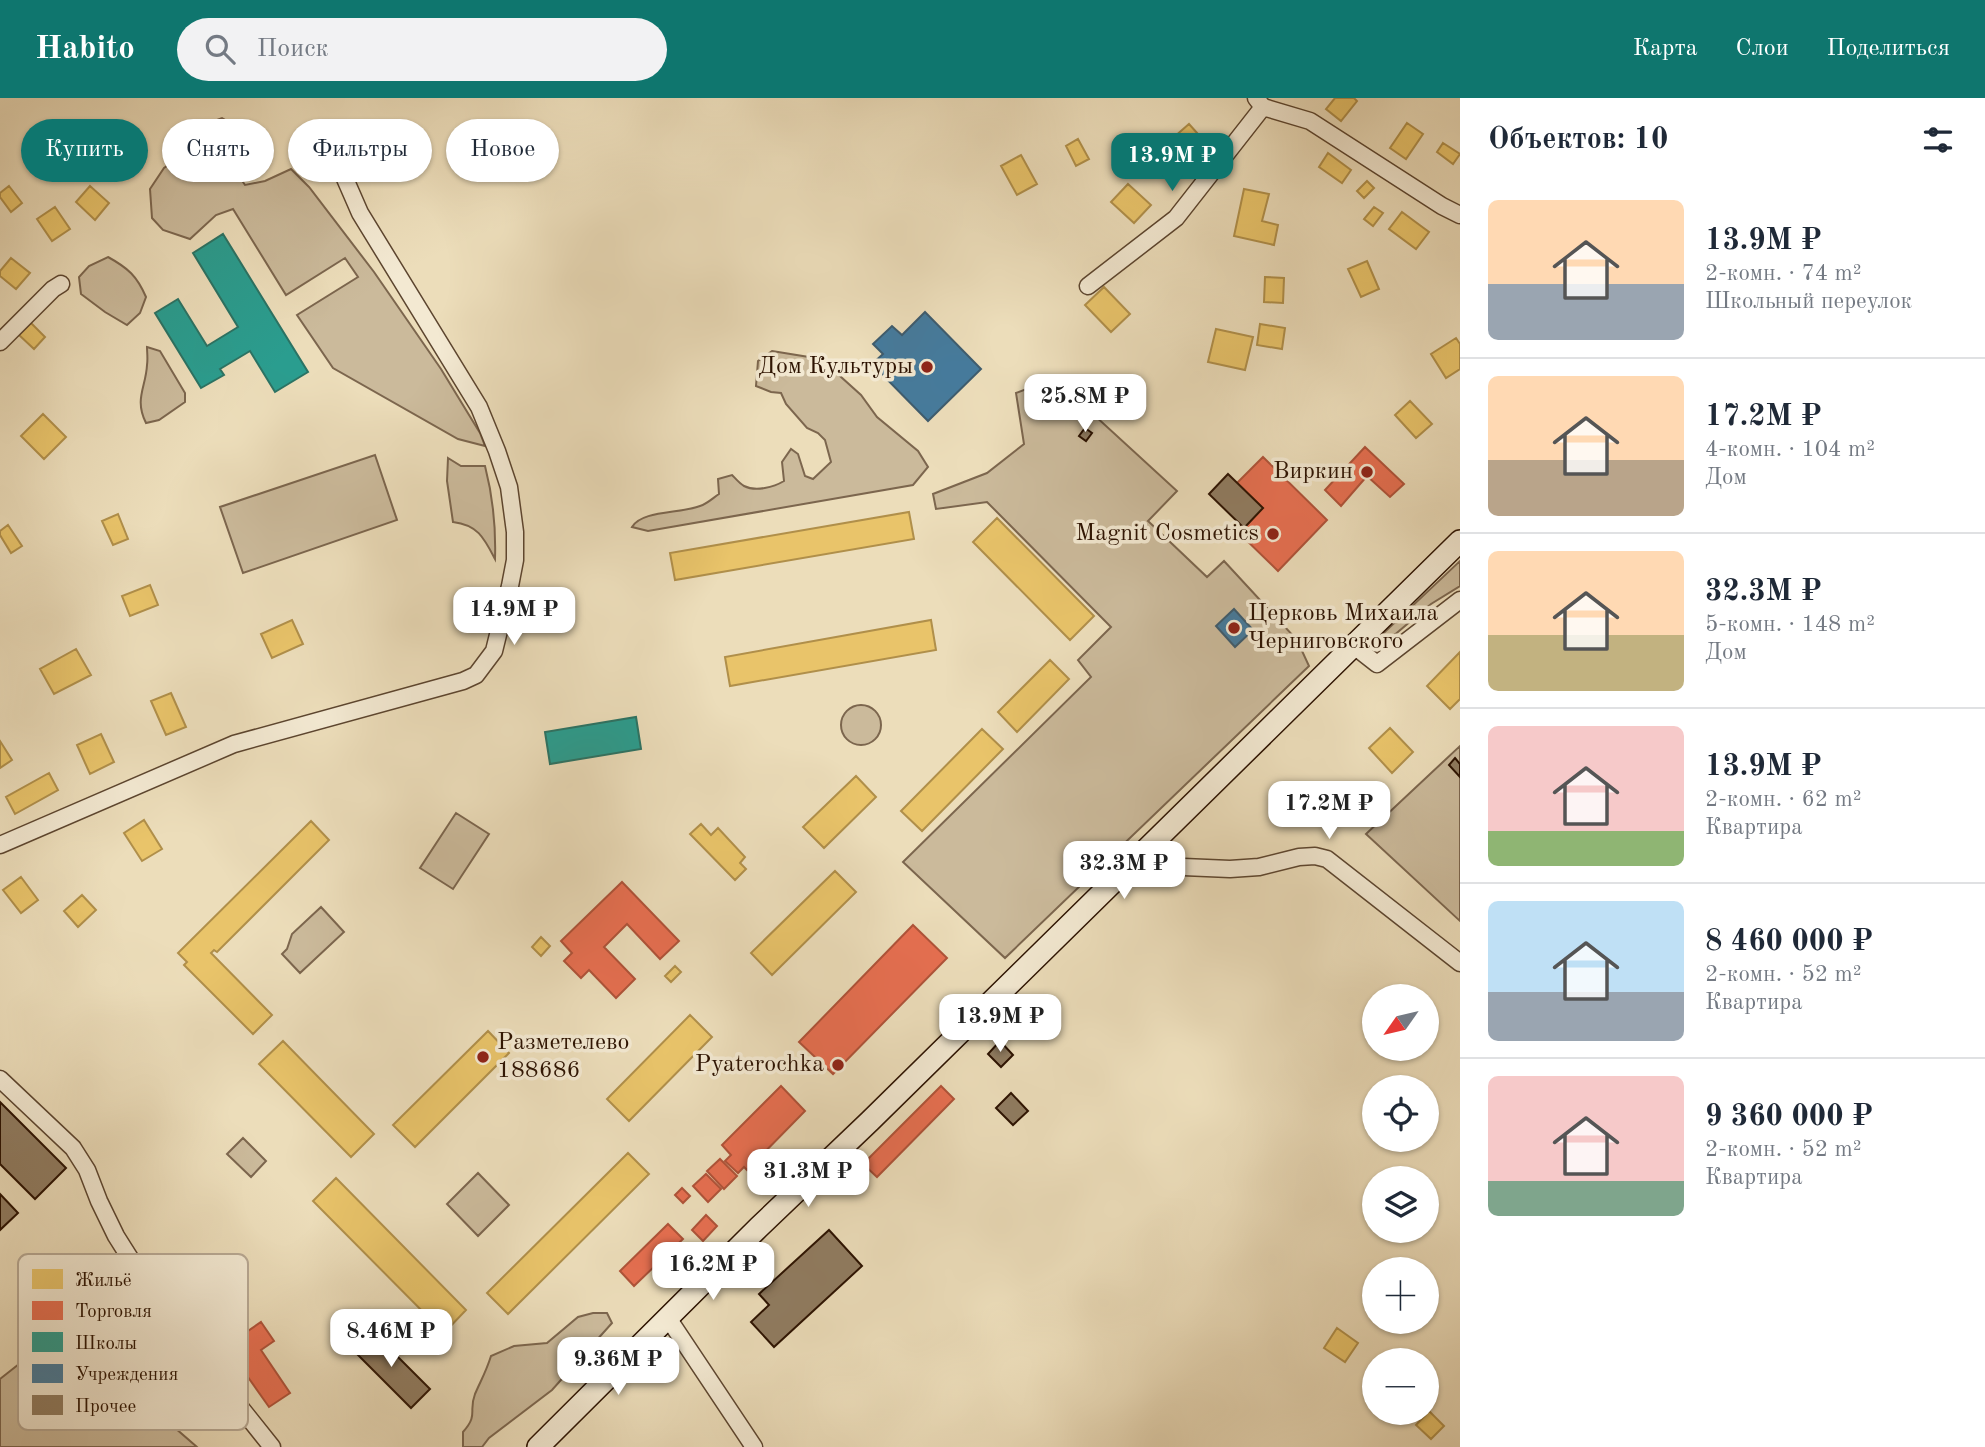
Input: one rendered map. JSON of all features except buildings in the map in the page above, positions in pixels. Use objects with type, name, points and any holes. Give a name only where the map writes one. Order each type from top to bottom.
[{"type":"main road","points":[[538,1447],[1460,541]]},
{"type":"street","points":[[1088,286],[1176,218],[1260,103],[1310,121],[1460,215]]},
{"type":"street","points":[[3,839],[234,744],[463,681],[476,674],[494,650],[515,560],[515,532],[509,487],[478,407],[360,213],[346,182]]},
{"type":"street","points":[[0,342],[61,284]]},
{"type":"street","points":[[1354,646],[1377,664],[1460,600]]},
{"type":"street","points":[[1143,853],[1160,866],[1230,869],[1259,867],[1299,857],[1315,856],[1326,859],[1460,963]]},
{"type":"street","points":[[0,1079],[73,1148],[87,1170],[99,1201],[127,1254]]},
{"type":"street","points":[[668,1318],[754,1447]]},
{"type":"street","points":[[248,1417],[272,1447]]},
{"type":"shaded area","points":[[288,170],[288,182],[304,182],[374,272],[441,369],[480,433],[485,446],[458,439],[333,368],[297,315],[358,277],[345,258],[286,295],[233,209],[216,215],[190,239],[163,230],[152,218],[150,189],[162,171],[162,182],[243,182],[245,185],[274,182],[274,177]]},
{"type":"shaded area","points":[[108,257],[131,273],[146,297],[140,313],[127,325],[81,294],[79,277],[89,266]]},
{"type":"shaded area","points":[[147,347],[160,351],[185,393],[185,402],[159,420],[146,423],[141,400]]},
{"type":"shaded area","points":[[772,351],[821,359],[861,395],[877,417],[918,451],[928,467],[913,485],[648,531],[632,527],[644,518],[705,504],[719,494],[718,479],[732,475],[742,485],[754,489],[780,483],[784,481],[782,462],[791,449],[798,454],[805,476],[813,479],[831,462],[825,440],[807,428],[786,404],[781,393],[756,386],[758,361]]},
{"type":"shaded area","points":[[1047,381],[1081,403],[1177,491],[1148,521],[1207,577],[1224,561],[1297,640],[1309,666],[1005,958],[903,862],[1091,677],[1078,660],[1111,627],[987,502],[936,509],[933,494],[987,473],[1024,444],[1016,393]]},
{"type":"shaded area","points":[[375,455],[397,520],[243,573],[220,507]]},
{"type":"shaded area","points":[[448,458],[461,466],[485,466],[493,512],[495,559],[474,529],[453,522],[447,481]]},
{"type":"shaded area","points":[[1460,561],[1460,586],[1431,604],[1386,642],[1372,644]]},
{"type":"shaded area","points":[[861,705],[869,706],[875,711],[880,717],[880,733],[875,739],[869,744],[861,745],[853,744],[847,739],[842,733],[841,725],[842,717],[847,711],[853,706]]},
{"type":"shaded area","points":[[1460,746],[1460,921],[1366,834]]},
{"type":"shaded area","points":[[456,813],[489,834],[453,889],[420,868]]},
{"type":"shaded area","points":[[321,907],[344,932],[300,973],[282,954],[287,949],[292,934]]},
{"type":"shaded area","points":[[243,1138],[266,1161],[251,1177],[227,1154]]},
{"type":"shaded area","points":[[478,1173],[509,1205],[478,1236],[447,1204]]},
{"type":"shaded area","points":[[607,1313],[612,1323],[552,1390],[489,1438],[482,1447],[463,1447],[463,1432],[471,1421],[473,1400],[491,1356],[514,1346],[547,1343],[578,1317]]},
{"type":"shaded area","points":[[18,1365],[18,1430],[177,1430],[197,1447],[0,1447],[0,1379]]},
{"type":"place","name":"Дом Культуры","points":[[927,367]]},
{"type":"place","name":"Виркин","points":[[1367,472]]},
{"type":"place","name":"Magnit Cosmetics","points":[[1273,534]]},
{"type":"place","name":"Церковь Михаила Черниговского","points":[[1234,628]]},
{"type":"place","name":"Разметелево 188686","points":[[483,1057]]},
{"type":"place","name":"Pyaterochka","points":[[838,1065]]}]
